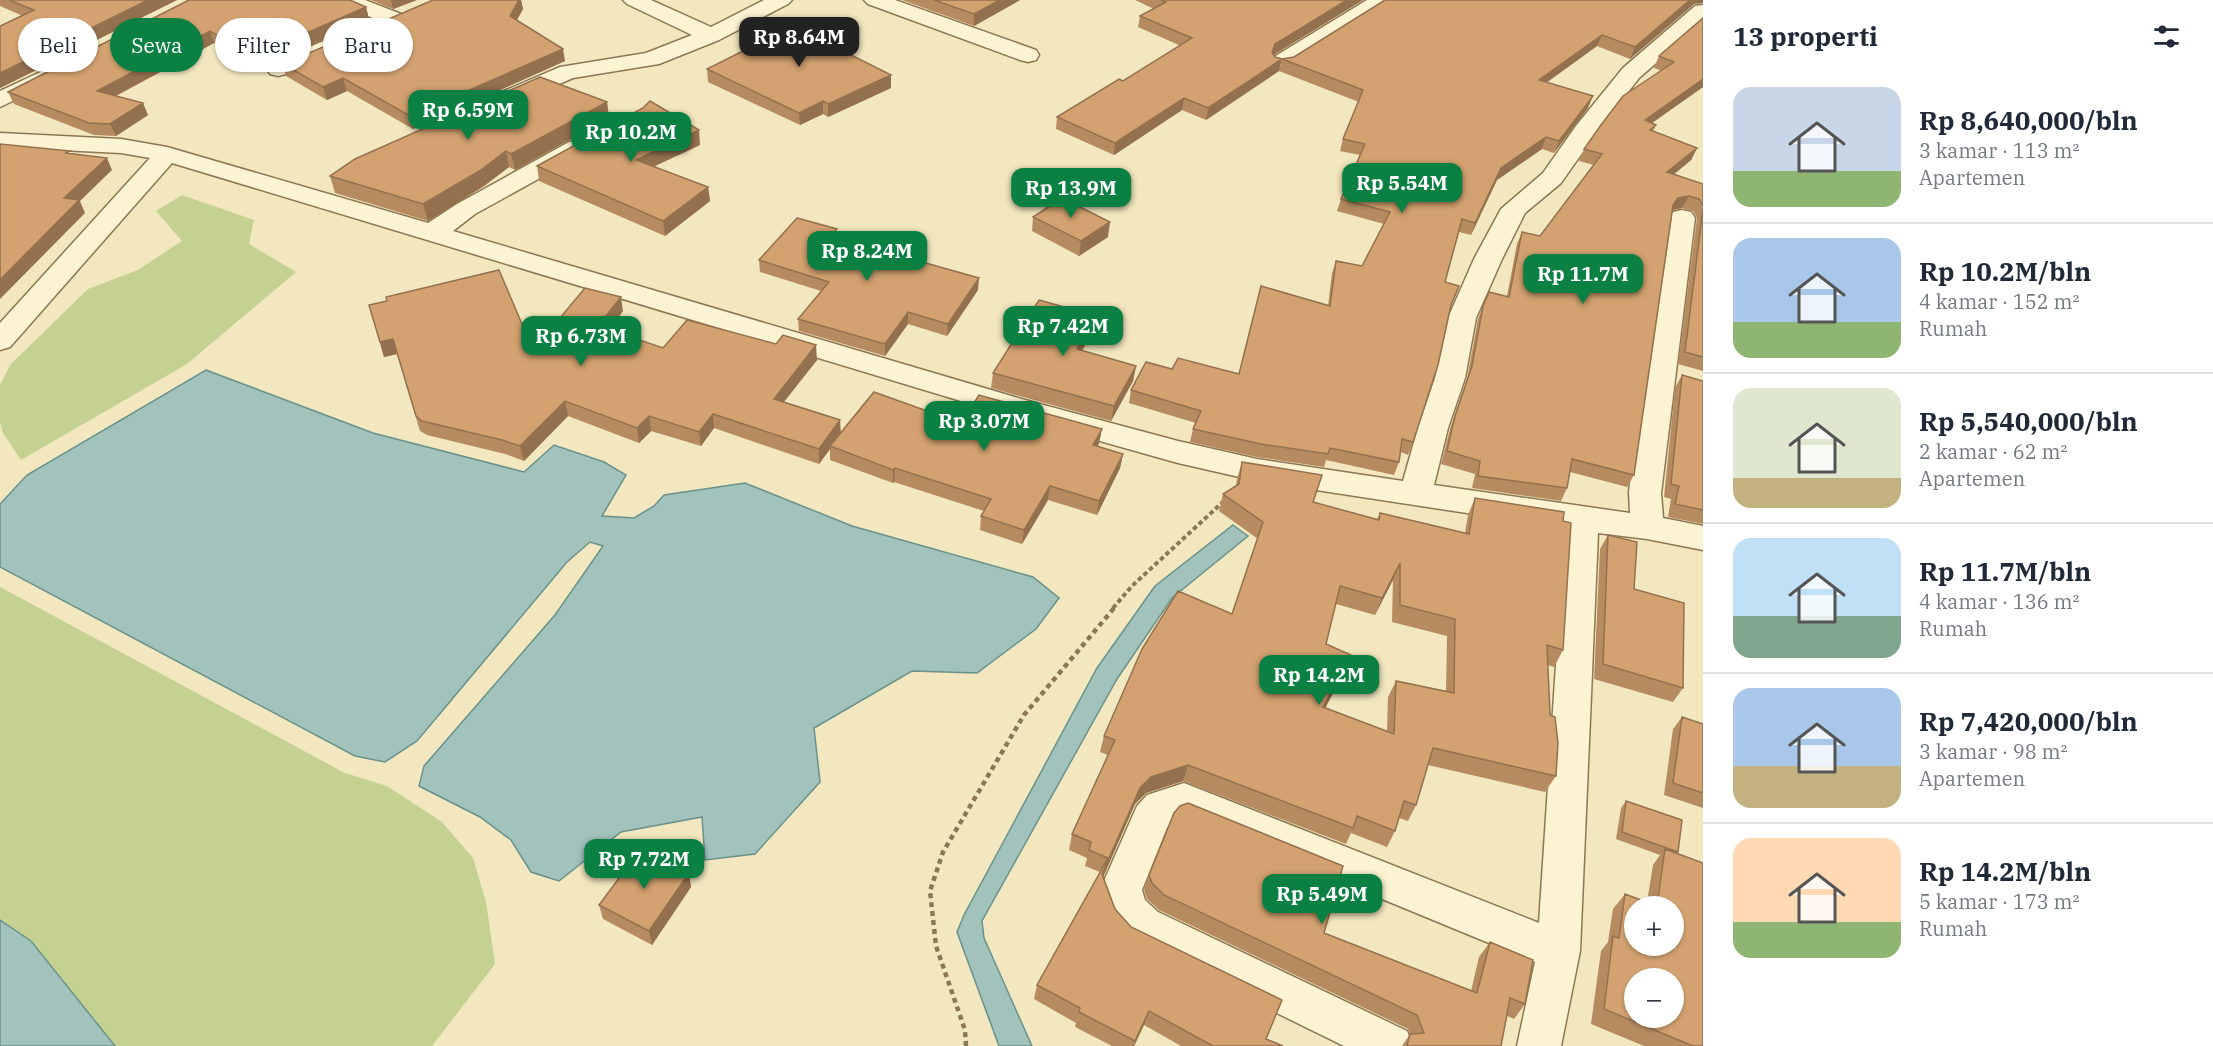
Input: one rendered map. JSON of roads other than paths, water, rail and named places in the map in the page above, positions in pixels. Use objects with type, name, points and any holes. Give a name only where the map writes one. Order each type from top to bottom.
[{"type":"street","points":[[347,0],[391,18]]},
{"type":"street","points":[[634,0],[711,35]]},
{"type":"street","points":[[487,107],[568,72],[639,62],[711,35],[781,0]]},
{"type":"street","points":[[875,0],[1028,55]]},
{"type":"street","points":[[1282,62],[1382,0]]},
{"type":"street","points":[[1416,492],[1433,428],[1450,378],[1462,318],[1488,259],[1514,209],[1552,178],[1585,131],[1631,73],[1697,7]]},
{"type":"street","points":[[395,18],[415,10]]},
{"type":"street","points":[[0,100],[55,72]]},
{"type":"street","points":[[432,233],[465,210],[596,137]]},
{"type":"street","points":[[0,140],[121,146],[167,154],[1137,442],[1257,470],[1647,527],[1703,538]]},
{"type":"street","points":[[0,341],[167,154]]},
{"type":"street","points":[[297,192],[328,178]]},
{"type":"street","points":[[1647,527],[1645,493],[1659,371],[1682,218]]},
{"type":"street","points":[[1659,371],[1692,380]]},
{"type":"street","points":[[1539,1046],[1559,951],[1581,519]]},
{"type":"street","points":[[1391,1046],[1143,926],[1128,911],[1121,890],[1151,818],[1161,807],[1184,800],[1559,951]]},
{"type":"water","points":[[206,370],[373,433],[524,472],[554,445],[604,462],[626,475],[602,516],[634,518],[654,506],[664,495],[745,483],[852,526],[1033,577],[1059,598],[1036,629],[977,673],[912,671],[814,728],[820,782],[755,854],[705,860],[702,817],[621,832],[559,881],[531,872],[511,840],[480,817],[419,786],[424,766],[555,615],[603,546],[590,542],[567,562],[417,741],[385,762],[355,756],[0,567],[0,504],[27,475]]},
{"type":"water","points":[[1233,525],[1248,536],[1172,598],[1117,679],[982,921],[984,938],[1032,1046],[999,1046],[957,932],[964,915],[1097,668],[1155,586]]},
{"type":"water","points":[[0,920],[31,941],[115,1046],[0,1046]]}]
